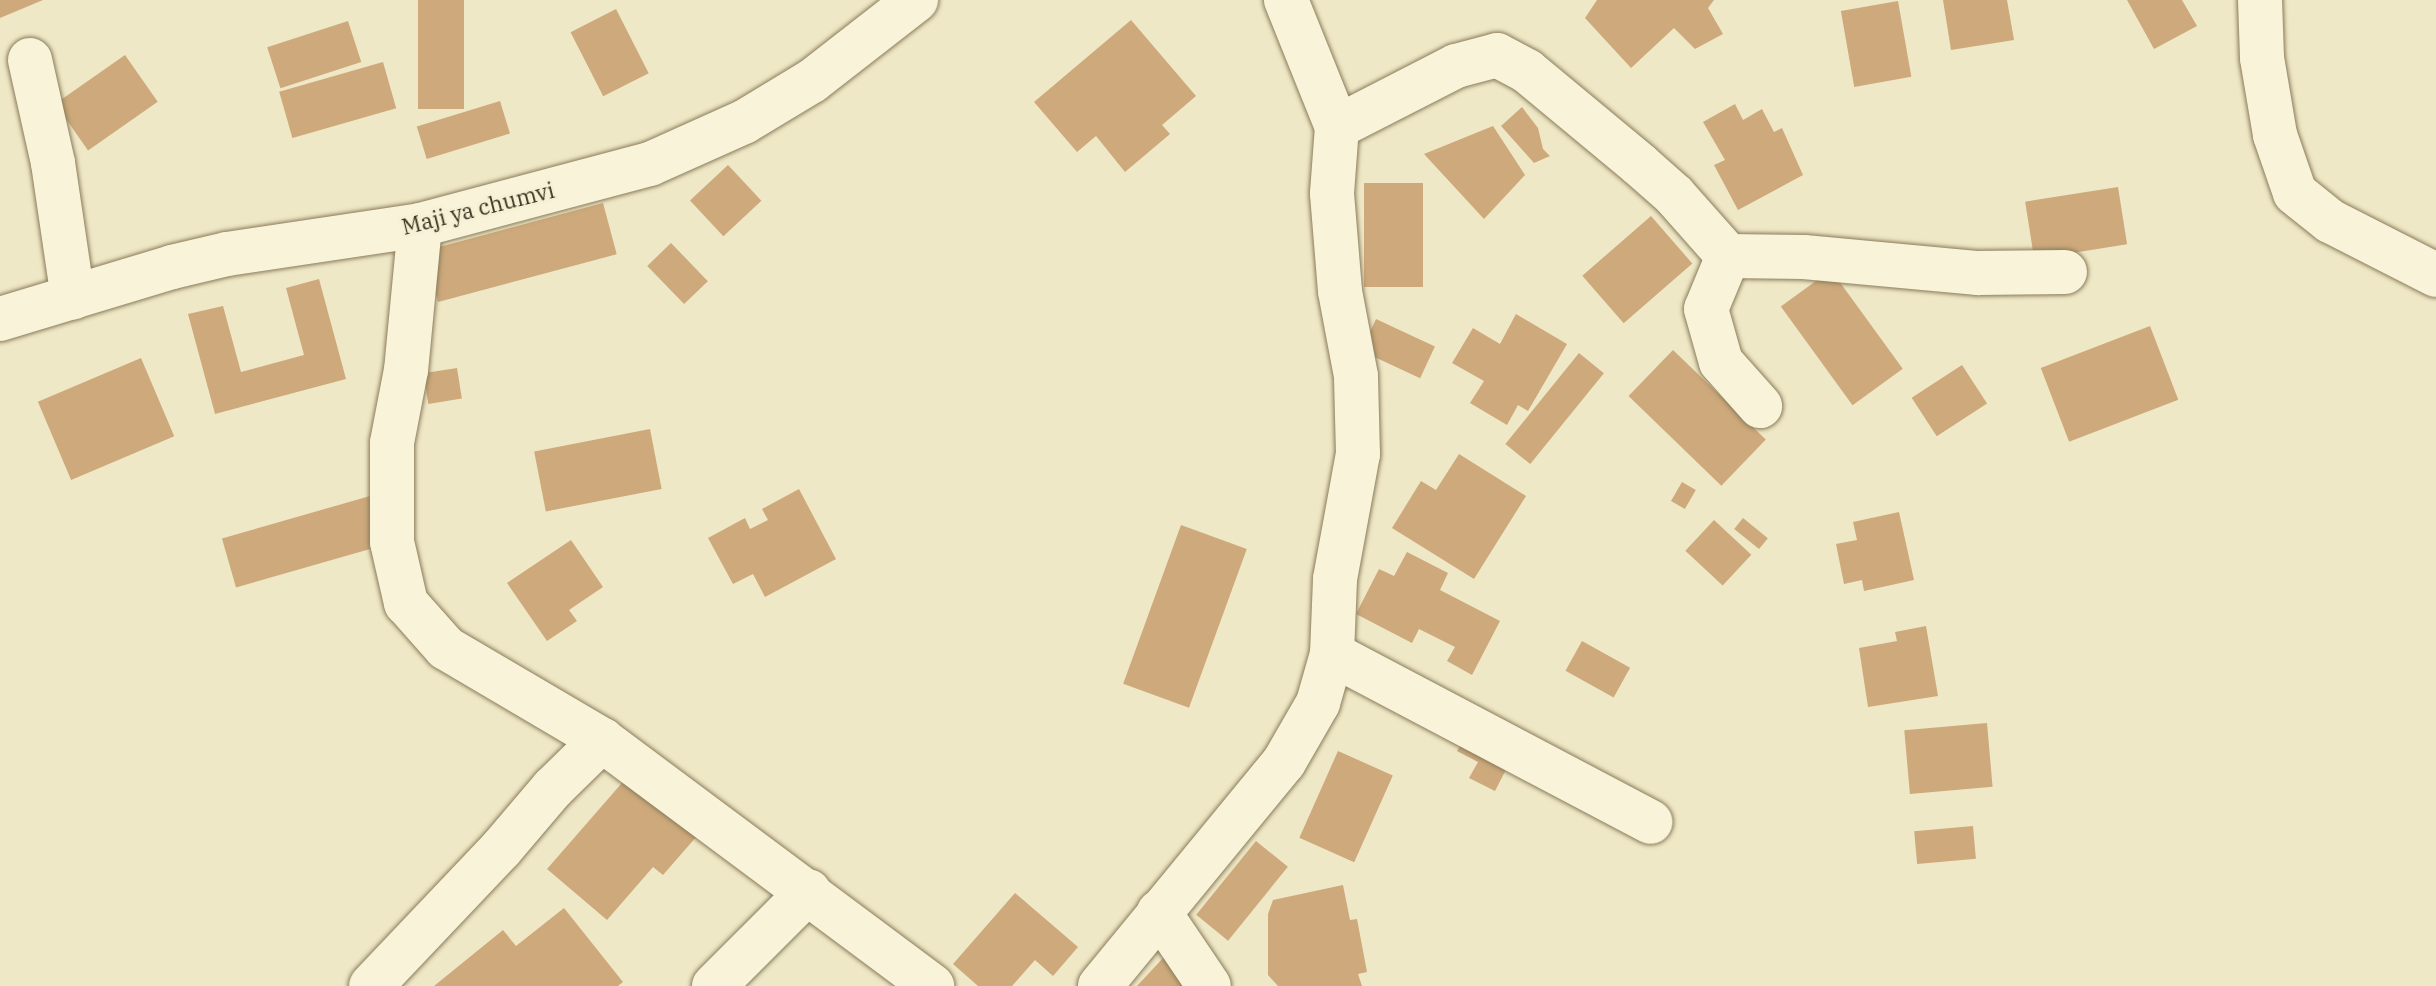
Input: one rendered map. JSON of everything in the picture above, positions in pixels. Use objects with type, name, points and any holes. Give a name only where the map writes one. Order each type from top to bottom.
[{"type":"street","name":"Maji ya chumvi","points":[[0,319],[172,267],[227,254],[420,225],[650,164],[744,122],[812,81],[916,0]]},
{"type":"street","points":[[1100,986],[1284,762],[1318,703],[1332,654],[1335,579],[1358,454],[1356,376],[1340,291],[1332,193],[1337,127],[1286,0]]},
{"type":"street","points":[[2260,0],[2262,58],[2275,135],[2295,193],[2330,221],[2436,275]]},
{"type":"street","points":[[1337,127],[1456,66],[1497,55],[1527,71],[1639,164],[1674,195],[1728,256],[1804,257],[1978,273],[2065,272]]},
{"type":"street","points":[[30,60],[53,163],[73,298]]},
{"type":"street","points":[[420,225],[406,370],[392,443],[392,542],[406,603],[446,648],[602,740],[809,891],[932,986]]},
{"type":"street","points":[[1728,256],[1706,309],[1721,362],[1760,406]]},
{"type":"street","points":[[1332,654],[1650,822]]},
{"type":"street","points":[[371,986],[553,788],[602,740]]},
{"type":"street","points":[[714,986],[809,891]]},
{"type":"street","points":[[1159,912],[1209,986]]},
{"type":"building","points":[[0,0],[43,0],[0,18]]},
{"type":"building","points":[[418,0],[464,0],[464,109],[418,109]]},
{"type":"building","points":[[1597,0],[1714,0],[1708,8],[1723,34],[1695,49],[1674,28],[1631,68],[1585,18]]},
{"type":"building","points":[[1943,0],[2007,0],[2014,40],[1951,50]]},
{"type":"building","points":[[2127,0],[2182,0],[2197,26],[2154,49]]},
{"type":"building","points":[[1898,1],[1911,77],[1854,87],[1841,11]]},
{"type":"building","points":[[616,9],[649,73],[603,96],[571,32]]},
{"type":"building","points":[[1131,20],[1196,96],[1162,125],[1170,134],[1125,172],[1096,136],[1077,152],[1034,102]]},
{"type":"building","points":[[348,21],[361,62],[280,88],[267,47]]},
{"type":"building","points":[[125,55],[158,102],[88,150],[55,104]]},
{"type":"building","points":[[383,62],[396,108],[292,138],[279,92]]},
{"type":"building","points":[[500,101],[510,134],[427,159],[417,126]]},
{"type":"building","points":[[1735,104],[1743,120],[1762,109],[1774,132],[1782,128],[1803,175],[1738,210],[1714,165],[1725,160],[1703,122]]},
{"type":"building","points":[[1522,107],[1538,128],[1543,149],[1550,156],[1534,163],[1501,126]]},
{"type":"building","points":[[1493,126],[1525,175],[1484,219],[1424,154]]},
{"type":"building","points":[[728,165],[761,201],[723,236],[690,200]]},
{"type":"building","points":[[1364,183],[1423,183],[1423,287],[1364,287]]},
{"type":"building","points":[[2118,187],[2127,244],[2034,259],[2025,202]]},
{"type":"building","points":[[603,203],[617,254],[438,302],[424,251]]},
{"type":"building","points":[[1651,216],[1692,264],[1624,323],[1582,276]]},
{"type":"building","points":[[671,243],[708,281],[684,304],[647,266]]},
{"type":"building","points":[[1831,270],[1903,369],[1853,405],[1781,306]]},
{"type":"building","points":[[319,279],[346,379],[215,414],[188,314],[223,306],[241,372],[304,355],[286,288]]},
{"type":"building","points":[[1516,314],[1567,344],[1528,411],[1518,405],[1507,425],[1470,403],[1484,381],[1452,363],[1473,328],[1500,344]]},
{"type":"building","points":[[1376,319],[1435,346],[1420,378],[1361,351]]},
{"type":"building","points":[[2150,326],[2178,400],[2069,442],[2041,368]]},
{"type":"building","points":[[1673,350],[1766,440],[1721,486],[1629,396]]},
{"type":"building","points":[[1579,353],[1604,373],[1530,464],[1505,444]]},
{"type":"building","points":[[141,358],[174,436],[71,480],[38,402]]},
{"type":"building","points":[[1962,365],[1987,404],[1937,436],[1912,398]]},
{"type":"building","points":[[457,368],[462,399],[428,404],[423,373]]},
{"type":"building","points":[[650,429],[662,489],[546,511],[534,452]]},
{"type":"building","points":[[1459,454],[1526,496],[1474,579],[1392,528],[1421,481],[1436,490]]},
{"type":"building","points":[[1682,482],[1696,490],[1685,509],[1671,501]]},
{"type":"building","points":[[799,489],[836,559],[765,597],[753,574],[733,584],[708,538],[745,518],[750,529],[768,520],[762,509]]},
{"type":"building","points":[[370,496],[384,545],[236,587],[222,538]]},
{"type":"building","points":[[1899,512],[1914,580],[1864,591],[1862,580],[1844,584],[1836,544],[1857,540],[1853,522]]},
{"type":"building","points":[[1743,518],[1768,538],[1759,549],[1734,529]]},
{"type":"building","points":[[1714,520],[1751,555],[1723,585],[1685,551]]},
{"type":"building","points":[[1181,525],[1247,549],[1189,708],[1123,684]]},
{"type":"building","points":[[571,540],[603,587],[569,610],[577,621],[547,641],[507,583]]},
{"type":"building","points":[[1407,552],[1448,573],[1440,590],[1500,621],[1472,675],[1447,661],[1455,647],[1419,629],[1412,643],[1356,614],[1379,569],[1394,576]]},
{"type":"building","points":[[1926,626],[1938,696],[1868,707],[1859,648],[1897,641],[1895,632]]},
{"type":"building","points":[[1582,641],[1630,668],[1614,697],[1566,671]]},
{"type":"building","points":[[1987,723],[1993,787],[1910,794],[1904,730]]},
{"type":"building","points":[[1468,731],[1514,754],[1495,791],[1469,778],[1478,762],[1457,751]]},
{"type":"building","points":[[1338,751],[1393,775],[1354,862],[1299,838]]},
{"type":"building","points":[[628,776],[697,836],[663,875],[653,867],[607,920],[547,869]]},
{"type":"building","points":[[1973,826],[1976,859],[1917,864],[1914,831]]},
{"type":"building","points":[[1256,841],[1288,867],[1228,941],[1196,915]]},
{"type":"building","points":[[1343,885],[1350,920],[1357,919],[1367,972],[1358,974],[1362,986],[1278,986],[1268,975],[1268,914],[1273,900]]},
{"type":"building","points":[[1015,893],[1078,947],[1053,976],[1035,960],[1012,986],[978,986],[953,964]]},
{"type":"building","points":[[564,908],[623,982],[618,986],[434,986],[503,930],[516,946]]},
{"type":"building","points":[[1164,957],[1194,986],[1137,986]]}]
